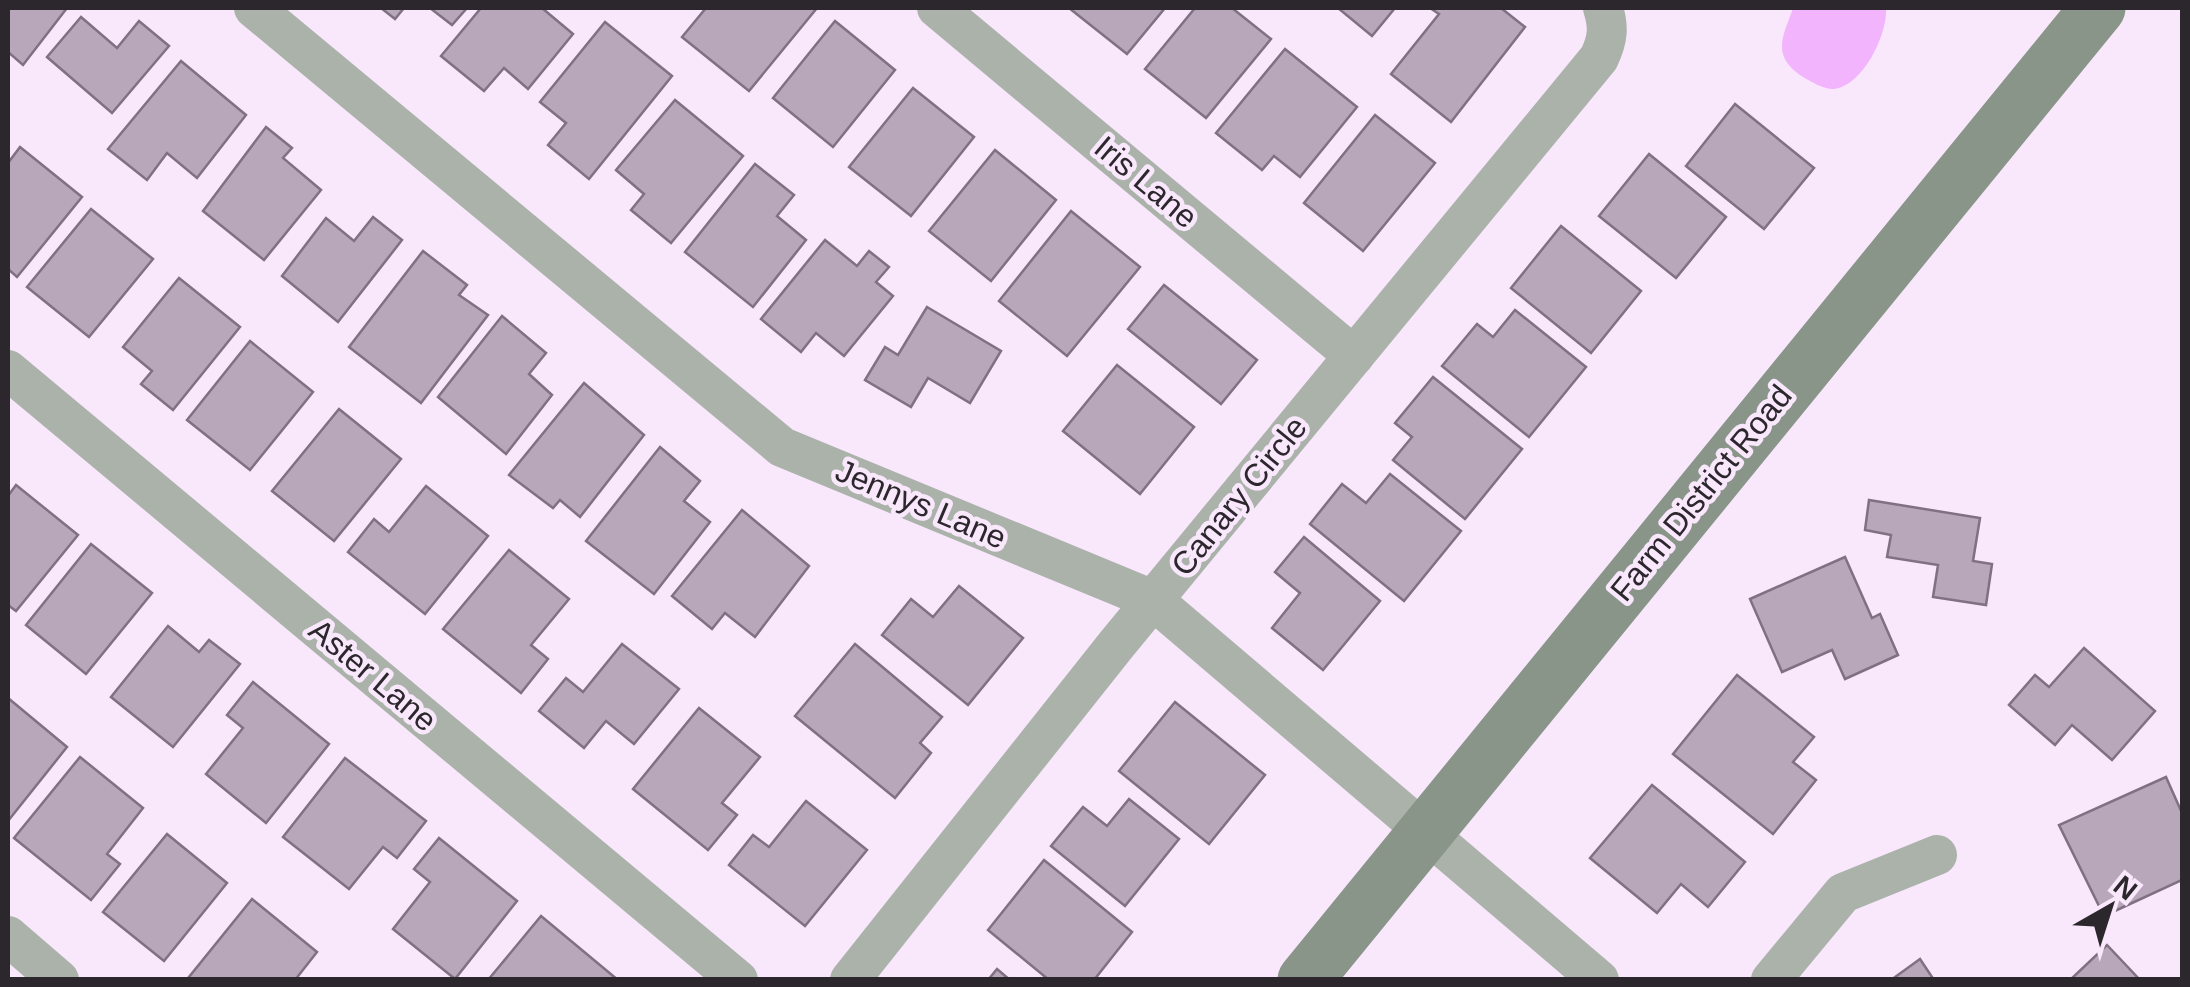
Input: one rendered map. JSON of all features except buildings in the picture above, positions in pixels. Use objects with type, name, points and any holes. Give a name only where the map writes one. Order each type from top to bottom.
[{"type":"main road","name":"Farm District Road","points":[[1305,980],[2098,8]]},
{"type":"street","name":"Jennys Lane","points":[[254,8],[782,446],[1153,600],[1599,980]]},
{"type":"street","name":"Iris Lane","points":[[937,8],[1354,356]]},
{"type":"street","name":"Canary Circle","points":[[850,980],[1153,600],[1599,58],[1607,42],[1603,8]]},
{"type":"street","name":"Aster Lane","points":[[8,370],[738,980]]},
{"type":"street","points":[[1770,980],[1843,894],[1937,855]]},
{"type":"street","points":[[8,936],[59,980]]},
{"type":"shaded area","points":[[1793,8],[1886,8],[1886,19],[1878,44],[1863,69],[1844,86],[1829,89],[1803,77],[1784,57],[1782,42]]}]
